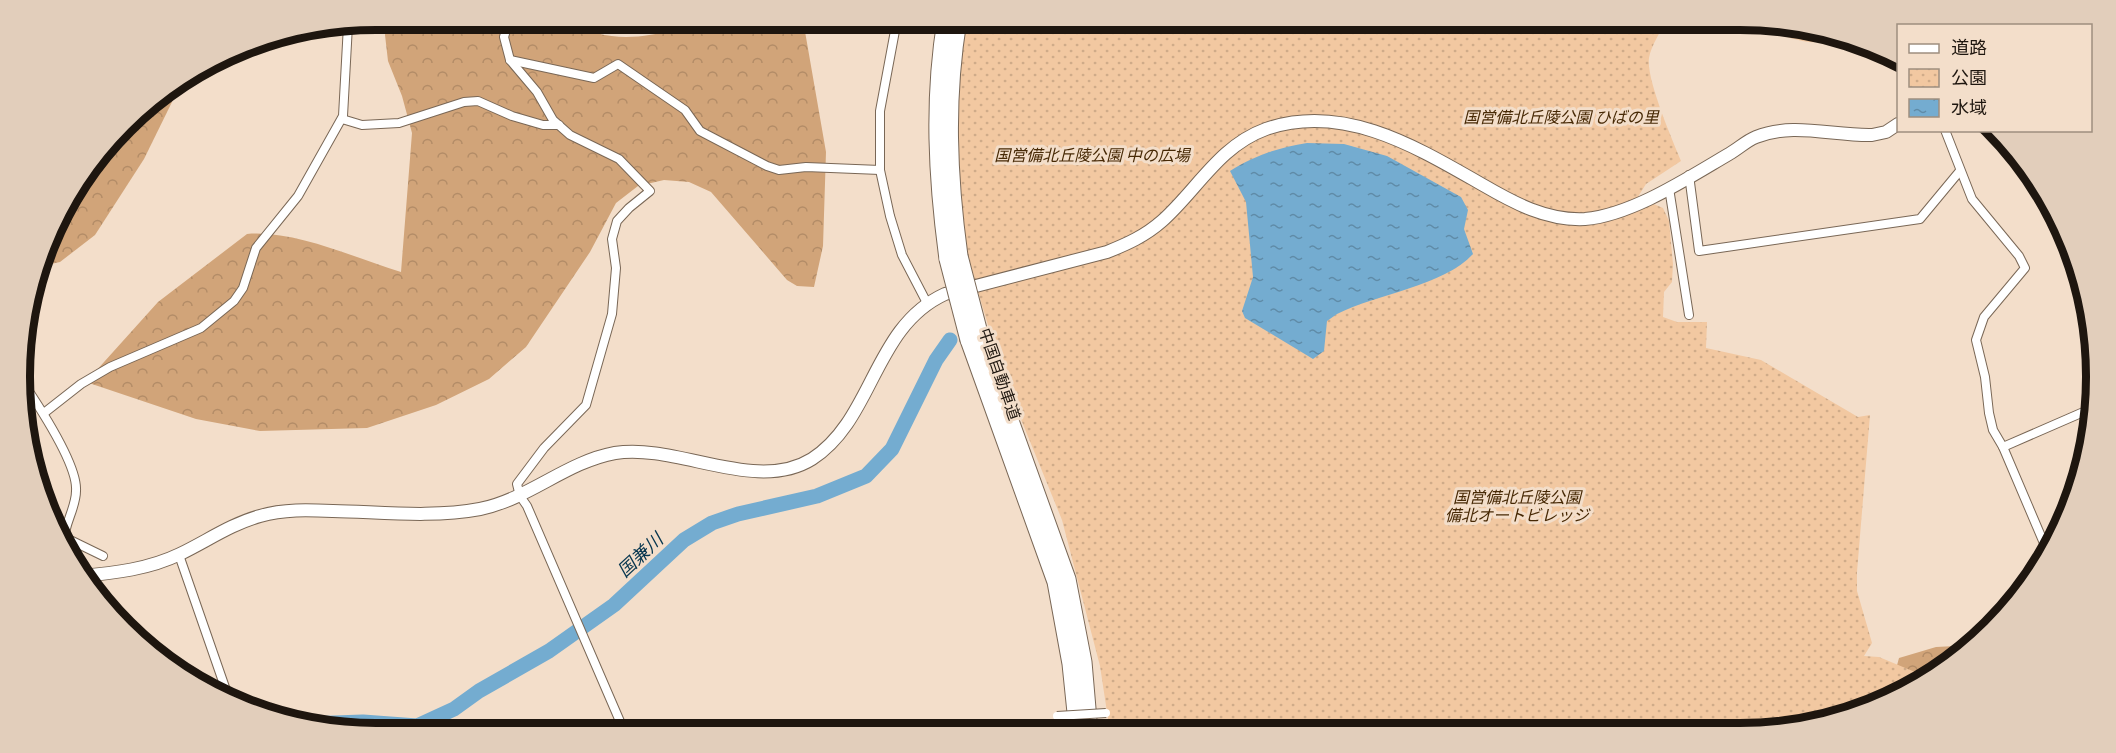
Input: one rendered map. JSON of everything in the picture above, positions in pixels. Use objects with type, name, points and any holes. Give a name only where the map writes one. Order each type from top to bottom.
[{"type":"highway","name":"中国自動車道","points":[[943,30],[939,57],[936,110],[936,161],[953,257],[975,338],[1055,582],[1070,664],[1076,723]]},
{"type":"highway","name":"中国自動車道","points":[[953,257],[950,162],[953,59],[957,30]]},
{"type":"highway","name":"中国自動車道","points":[[975,338],[1068,579],[1084,663],[1089,723]]},
{"type":"street","points":[[506,30],[504,37],[510,60],[560,125],[570,135],[619,159],[650,191],[617,221],[612,238],[616,268],[612,314],[586,405],[544,448],[517,484],[519,496],[526,506],[621,723]]},
{"type":"street","points":[[895,30],[880,111],[880,170],[890,216],[902,255],[927,303]]},
{"type":"street","points":[[44,414],[81,384],[110,367],[201,328],[234,301],[243,288],[256,248],[298,196],[342,119],[348,68],[345,49],[347,32]]},
{"type":"street","points":[[510,60],[594,78],[618,64],[685,110],[700,131],[711,139],[779,170],[806,167],[880,170]]},
{"type":"street","points":[[342,119],[362,125],[399,123],[464,102],[478,101],[512,116],[543,125],[560,125]]},
{"type":"street","points":[[93,575],[123,572],[179,555],[224,530],[260,516],[293,510],[437,514],[481,509],[519,496],[571,467],[615,453],[642,450],[753,470],[787,468],[811,459],[829,444],[849,420],[889,345],[905,322],[927,303],[956,291],[1107,252],[1131,243],[1163,220],[1218,159],[1265,130],[1287,124],[1342,122],[1404,141],[1518,204],[1562,219],[1583,219],[1612,213],[1669,188],[1754,138],[1779,130],[1797,129],[1856,135],[1886,132],[1897,125]]},
{"type":"street","points":[[1946,132],[1959,172],[1972,199],[2019,256],[2025,268],[1984,317],[1976,340],[1985,377],[1986,402],[1993,430],[2003,447],[2044,543]]},
{"type":"street","points":[[1689,175],[1699,251],[1920,219],[1959,172]]},
{"type":"street","points":[[1669,188],[1689,315]]},
{"type":"street","points":[[31,394],[44,414],[75,476],[76,492],[66,530]]},
{"type":"street","points":[[2003,447],[2084,412]]},
{"type":"street","points":[[72,542],[103,556]]},
{"type":"street","points":[[179,555],[225,688]]},
{"type":"street","points":[[1057,716],[1106,713]]},
{"type":"green space","points":[[385,30],[588,30],[608,36],[628,37],[676,30],[805,30],[826,152],[823,246],[814,287],[797,286],[787,280],[711,192],[689,182],[664,180],[638,186],[616,203],[590,252],[526,347],[489,379],[436,405],[367,428],[260,431],[196,419],[86,382],[158,302],[247,234],[285,236],[325,246],[401,272],[412,133],[402,96],[388,61]]},
{"type":"green space","name":"国営備北丘陵公園 備北オートビレッジ","points":[[952,30],[1661,30],[1649,58],[1649,68],[1660,109],[1681,161],[1646,184],[1629,211],[1649,202],[1663,208],[1669,221],[1673,264],[1672,282],[1664,292],[1663,317],[1677,322],[1707,322],[1706,348],[1761,360],[1858,417],[1870,415],[1857,572],[1857,591],[1872,643],[1864,656],[1879,657],[1919,673],[1851,705],[1807,716],[1762,722],[1109,723],[1100,666],[1062,520],[1003,375],[967,255],[959,199]]},
{"type":"green space","points":[[1780,33],[1785,33],[1823,41],[1809,42],[1779,35]]},
{"type":"green space","points":[[174,96],[144,159],[95,235],[60,262],[48,265],[66,223],[88,184],[131,131]]},
{"type":"green space","points":[[1956,646],[1932,665],[1904,681],[1896,669],[1899,658],[1936,647]]},
{"type":"water","points":[[1307,143],[1344,144],[1387,156],[1461,197],[1468,210],[1464,229],[1473,254],[1460,265],[1428,282],[1337,314],[1327,321],[1324,351],[1313,359],[1245,318],[1242,311],[1253,277],[1246,202],[1230,171],[1267,153]]},
{"type":"waterway","name":"国兼川","points":[[424,723],[454,709],[479,691],[549,651],[614,605],[684,540],[712,523],[738,514],[817,496],[866,476],[892,449],[936,360],[950,340]]},
{"type":"waterway","name":"国兼川","points":[[358,722],[376,723]]},
{"type":"park label","name":"国営備北丘陵公園 ひばの里","points":[[1561,117]]},
{"type":"park label","name":"国営備北丘陵公園 中の広場","points":[[1092,155]]}]
